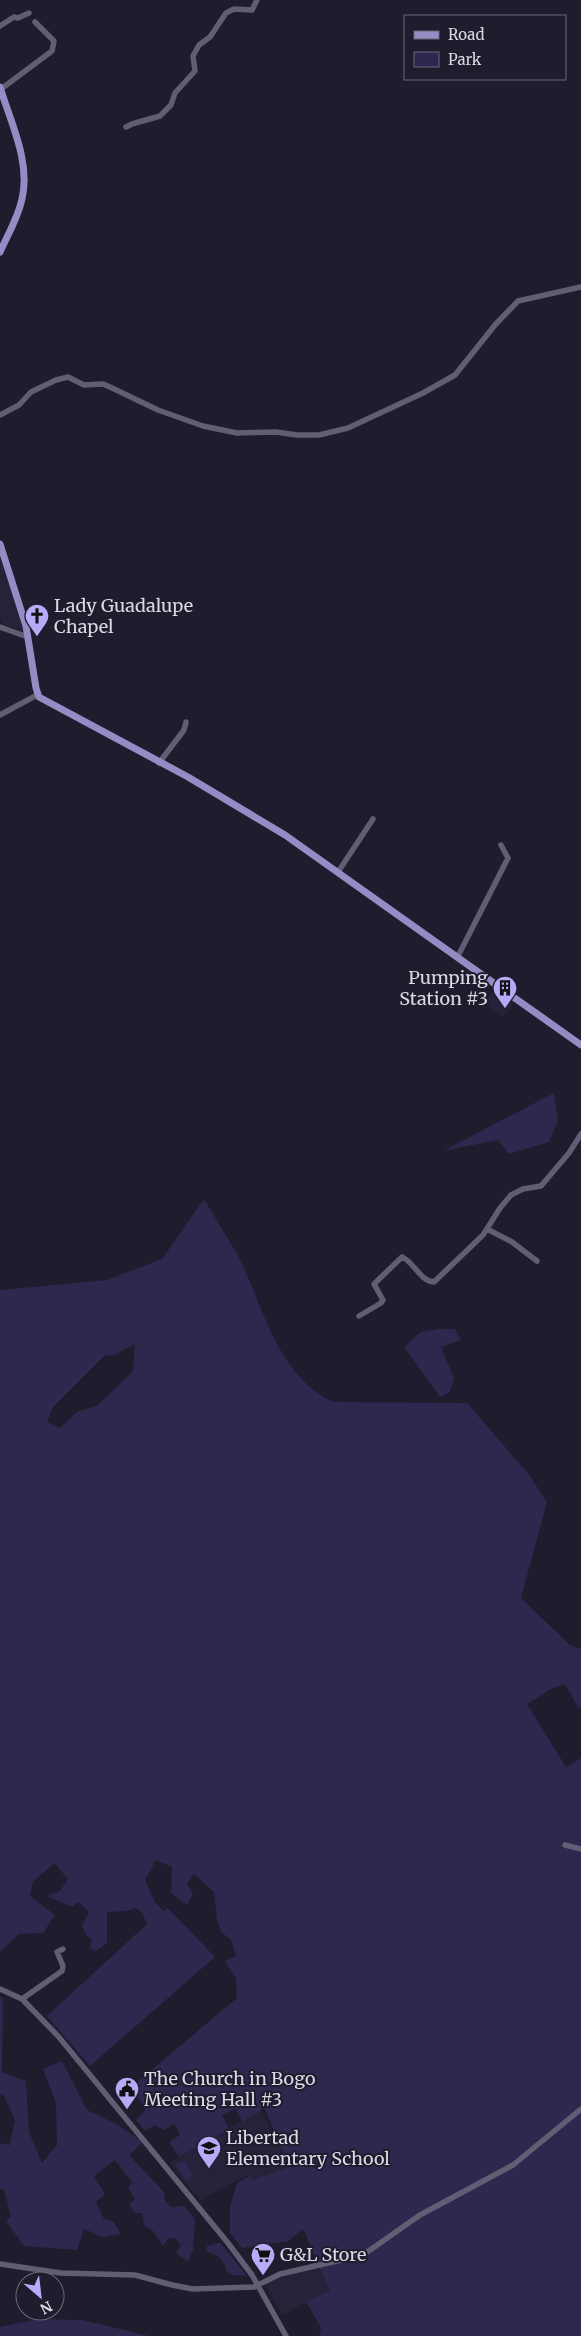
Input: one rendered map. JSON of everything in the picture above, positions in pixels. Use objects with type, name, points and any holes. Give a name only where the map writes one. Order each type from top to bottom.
[{"type":"main road","points":[[0,88],[13,129],[25,180],[17,216],[0,252]]},
{"type":"main road","points":[[0,544],[28,637],[37,695],[50,704],[188,777],[256,818],[338,872],[458,956],[502,992],[581,1045]]},
{"type":"street","points":[[126,127],[160,116],[166,111],[171,105],[174,93],[195,71],[193,56],[199,44],[210,37],[226,13],[234,9],[252,10],[258,0]]},
{"type":"street","points":[[0,26],[14,17],[18,18],[29,13]]},
{"type":"street","points":[[0,88],[52,51],[54,41],[35,22]]},
{"type":"street","points":[[0,415],[19,405],[30,392],[56,380],[68,378],[84,385],[103,384],[158,410],[203,426],[237,433],[276,432],[319,435],[348,428],[423,393],[455,375],[495,325],[518,301],[581,287]]},
{"type":"street","points":[[0,627],[28,637]]},
{"type":"street","points":[[0,715],[37,695]]},
{"type":"street","points":[[159,763],[184,730],[186,722]]},
{"type":"street","points":[[338,872],[372,819]]},
{"type":"street","points":[[458,956],[508,858],[501,845]]},
{"type":"street","points":[[359,1316],[381,1303],[383,1300],[374,1284],[396,1260],[402,1257],[427,1280],[434,1282],[487,1229],[500,1208],[512,1196],[523,1189],[540,1186],[568,1153],[581,1134]]},
{"type":"street","points":[[487,1229],[512,1242],[537,1261]]},
{"type":"street","points":[[565,1845],[581,1849]]},
{"type":"street","points":[[22,1999],[62,1972],[63,1966],[58,1952],[63,1949]]},
{"type":"street","points":[[0,1990],[22,1999],[58,2036],[211,2222],[257,2285],[286,2336]]},
{"type":"street","points":[[0,2264],[61,2273],[135,2274],[172,2285],[193,2288],[233,2289],[257,2285],[280,2274],[363,2254],[420,2215],[513,2165],[581,2109]]},
{"type":"shaded area","points":[[0,557],[24,631],[2,624],[0,619]]},
{"type":"shaded area","points":[[494,990],[513,1004],[503,1017],[484,1003]]},
{"type":"shaded area","points":[[261,2110],[289,2167],[252,2180],[248,2175],[200,2200],[169,2163]]},
{"type":"shaded area","points":[[318,2268],[330,2290],[282,2315],[265,2285],[279,2277]]},
{"type":"green space","points":[[554,1093],[558,1121],[549,1142],[509,1154],[498,1140],[443,1151]]},
{"type":"green space","points":[[204,1199],[241,1262],[275,1341],[299,1376],[314,1390],[333,1402],[467,1403],[527,1472],[547,1502],[521,1598],[570,1645],[581,1649],[581,1706],[579,1709],[565,1684],[551,1689],[527,1704],[566,1767],[581,1758],[581,2336],[319,2336],[321,2328],[306,2302],[330,2290],[303,2229],[288,2241],[242,2248],[230,2233],[230,2206],[237,2183],[250,2176],[252,2180],[289,2167],[263,2104],[261,2110],[243,2122],[235,2109],[222,2115],[229,2129],[179,2157],[169,2142],[180,2135],[174,2124],[164,2130],[155,2125],[145,2131],[136,2120],[146,2109],[131,2087],[237,1998],[236,1978],[225,1961],[236,1956],[231,1940],[221,1932],[217,1919],[214,1892],[194,1874],[187,1884],[193,1894],[187,1905],[171,1893],[172,1867],[156,1860],[145,1880],[155,1902],[163,1911],[168,1908],[215,1957],[90,2066],[47,2016],[147,1924],[142,1913],[136,1908],[107,1912],[107,1943],[96,1951],[90,1949],[92,1940],[86,1935],[82,1925],[89,1912],[78,1902],[72,1907],[47,1896],[60,1891],[68,1879],[54,1863],[33,1882],[30,1896],[55,1915],[43,1933],[19,1934],[0,1952],[0,1290],[107,1280],[162,1259]],"holes":[[[135,1344],[133,1371],[97,1406],[77,1412],[60,1428],[47,1422],[53,1407],[104,1356],[114,1355]]]},
{"type":"green space","points":[[455,1329],[461,1340],[441,1347],[454,1378],[450,1392],[440,1397],[404,1347],[421,1332]]},
{"type":"green space","points":[[0,1996],[3,1998],[2,2072],[26,2081],[29,2132],[42,2163],[57,2145],[56,2103],[43,2069],[62,2061],[87,2110],[116,2124],[143,2142],[129,2155],[164,2192],[165,2201],[171,2207],[184,2206],[195,2219],[193,2250],[188,2261],[176,2253],[181,2245],[175,2238],[168,2239],[163,2246],[153,2231],[144,2225],[142,2213],[135,2213],[129,2204],[135,2199],[128,2187],[132,2182],[115,2160],[94,2176],[105,2194],[96,2202],[104,2219],[114,2222],[121,2234],[103,2237],[84,2229],[77,2250],[24,2246],[6,2221],[11,2217],[4,2189],[0,2189],[0,2143],[10,2145],[15,2120],[3,2094],[0,2094]]},
{"type":"green space","points":[[184,2160],[194,2175],[187,2181],[175,2165]]},
{"type":"green space","points":[[220,2243],[247,2276],[232,2275],[227,2272],[220,2258],[206,2252],[207,2246]]},
{"type":"green space","points":[[82,2320],[149,2336],[0,2336],[0,2327],[28,2321]]},
{"type":"place","name":"Lady Guadalupe Chapel","points":[[37,637]]},
{"type":"place","name":"Pumping Station #3","points":[[505,1009]]},
{"type":"place","name":"The Church in Bogo Meeting Hall #3","points":[[127,2110]]},
{"type":"place","name":"Libertad Elementary School","points":[[209,2169]]},
{"type":"place","name":"G&L Store","points":[[263,2276]]}]
